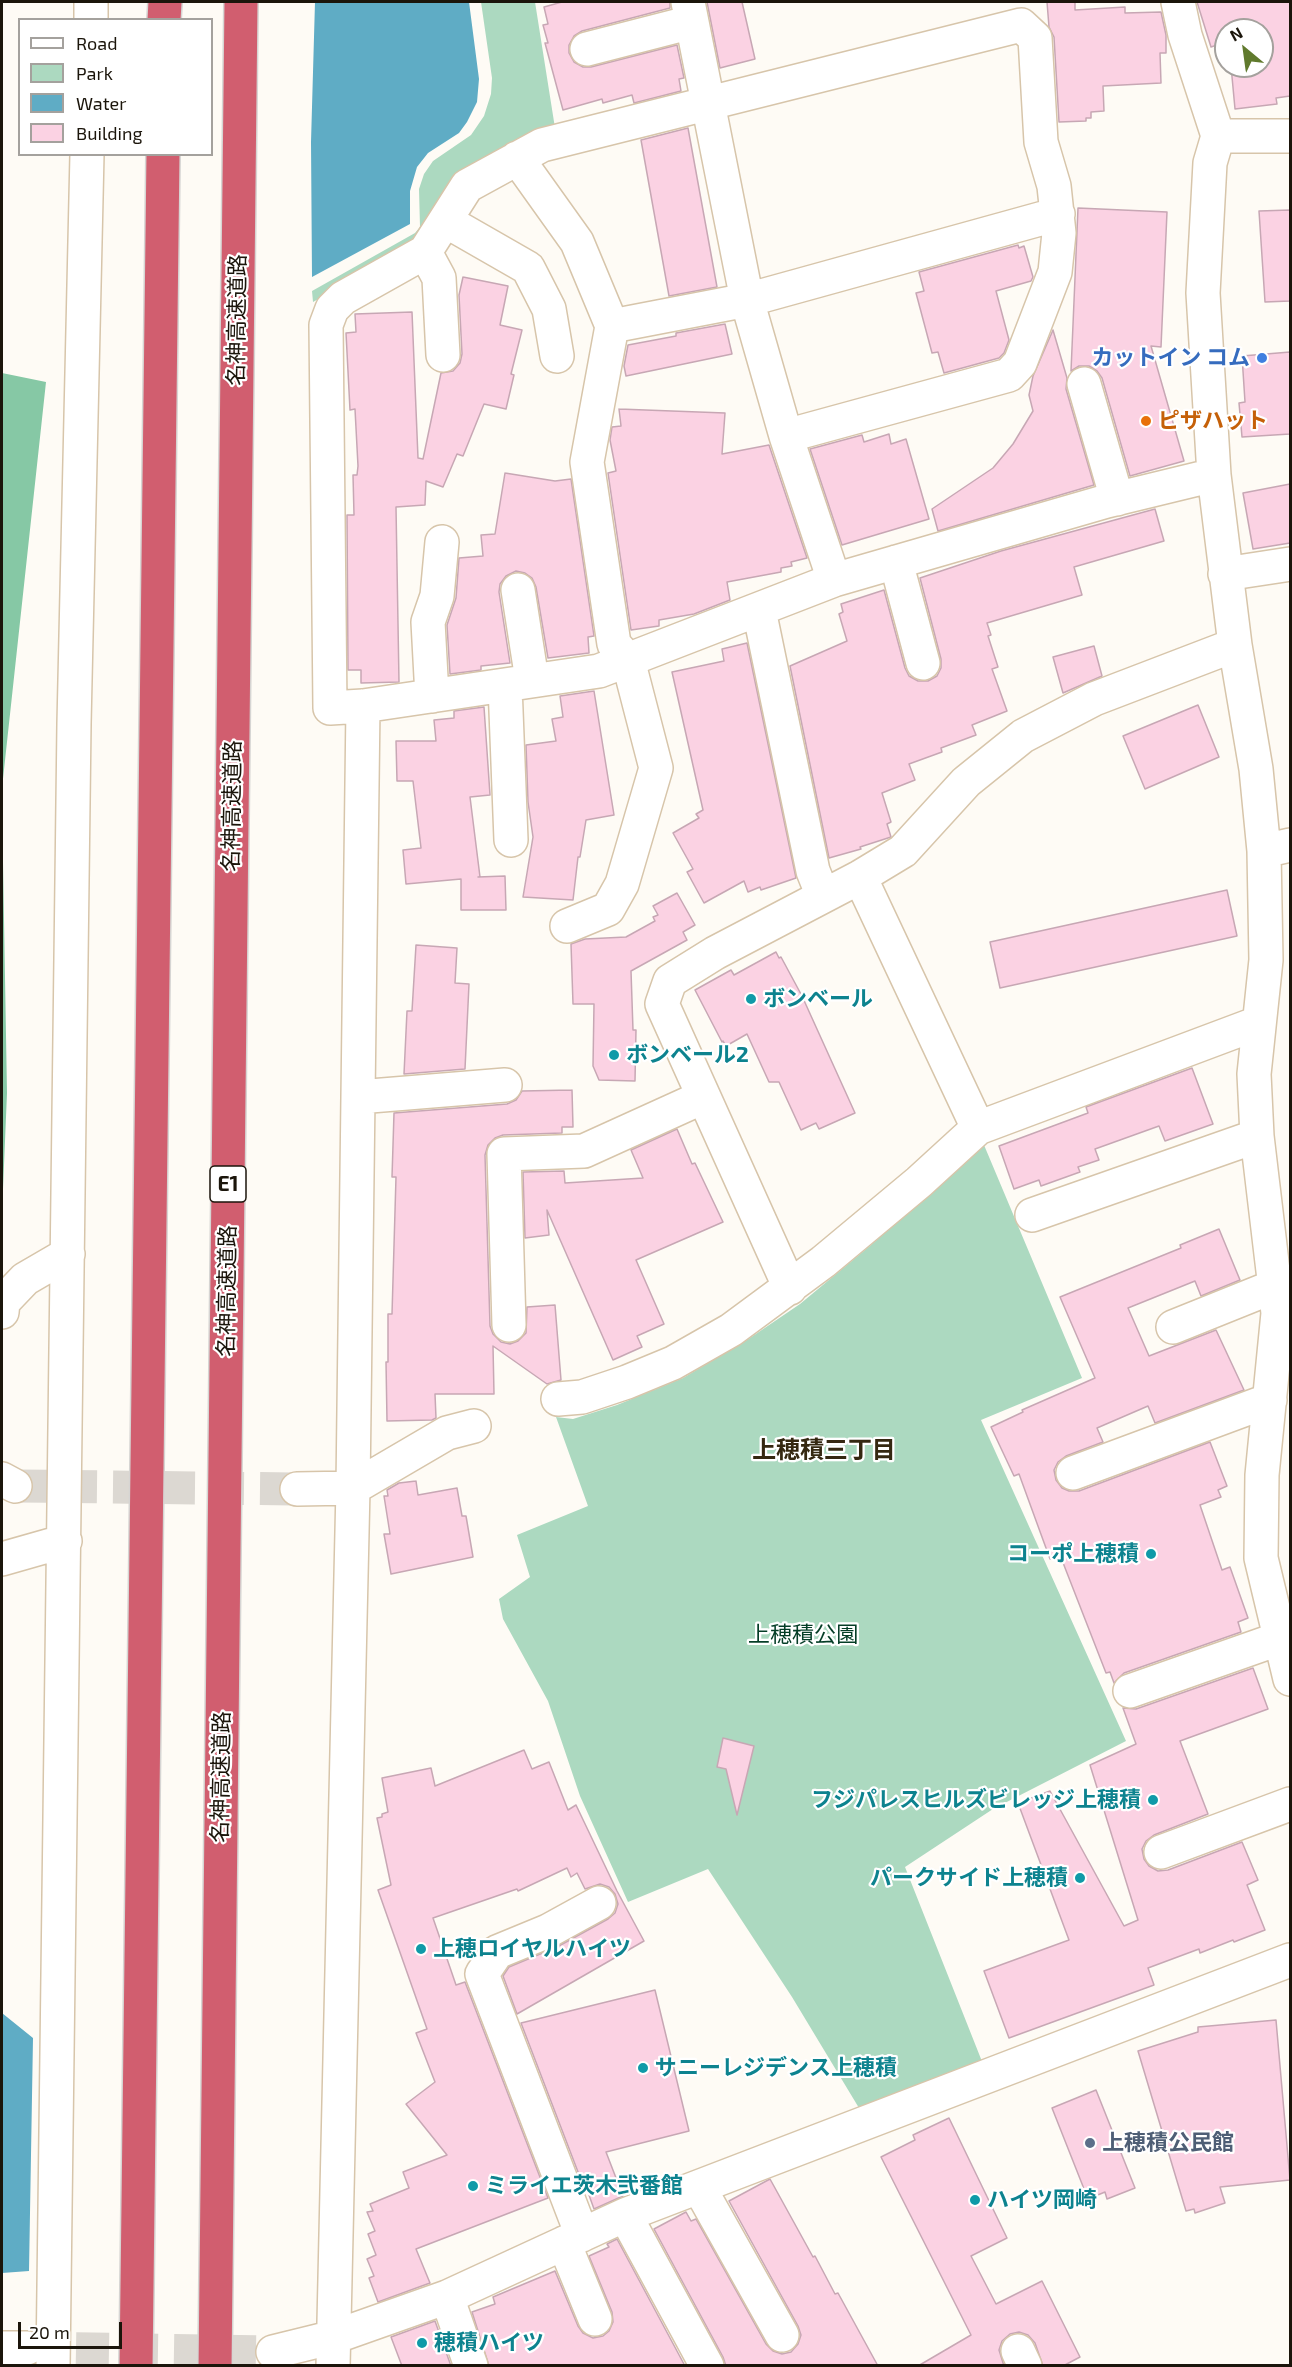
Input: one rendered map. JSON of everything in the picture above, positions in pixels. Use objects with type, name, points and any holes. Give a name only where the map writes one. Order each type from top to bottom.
[{"type":"highway","points":[[164,18],[165,2]]},
{"type":"highway","name":"名神高速道路","points":[[215,2366],[241,2]]},
{"type":"highway","points":[[136,2366],[163,156]]},
{"type":"street","points":[[91,2],[91,18]]},
{"type":"street","points":[[1131,1691],[1287,1659],[1262,1558],[1262,1475],[1281,1303],[1257,1136],[1254,1074],[1258,1023],[1278,957],[1277,848],[1256,769],[1235,645],[1214,474],[1203,293],[1210,163],[1218,136],[1185,35],[1178,2]]},
{"type":"street","points":[[587,49],[690,12],[747,300],[786,436],[834,580]]},
{"type":"street","points":[[786,436],[1009,375],[1020,363],[1052,282],[1058,253],[1058,214],[1054,186],[1041,142],[1035,38],[1022,25],[542,145],[467,186],[425,252],[343,298],[332,309],[326,325],[330,708],[363,706],[599,672],[834,580],[1117,499],[1214,474]]},
{"type":"street","points":[[1218,136],[1290,136]]},
{"type":"street","points":[[27,2354],[65,1541],[74,712],[87,156]]},
{"type":"street","points":[[517,158],[577,242],[612,326],[587,462],[614,644],[628,660],[656,768],[622,884],[608,909],[567,926]]},
{"type":"street","points":[[612,326],[747,300],[1058,214]]},
{"type":"street","points":[[446,221],[528,268],[549,309],[557,356]]},
{"type":"street","points":[[425,252],[439,278],[442,355]]},
{"type":"street","points":[[1084,384],[1117,499]]},
{"type":"street","points":[[432,696],[428,622],[437,596],[442,542]]},
{"type":"street","points":[[897,562],[923,663]]},
{"type":"street","points":[[1225,574],[1290,564]]},
{"type":"street","points":[[511,840],[518,683],[518,590]]},
{"type":"street","points":[[759,610],[813,872],[823,896]]},
{"type":"street","points":[[790,1288],[662,1004],[670,981],[715,953],[860,877],[903,851],[966,782],[1023,736],[1094,699],[1235,645]]},
{"type":"street","points":[[334,2351],[353,1488],[363,706]]},
{"type":"street","points":[[860,877],[978,1128]]},
{"type":"street","points":[[558,1400],[582,1397],[627,1382],[673,1363],[732,1330],[790,1288],[919,1182],[978,1128],[1258,1023]]},
{"type":"street","points":[[358,1097],[505,1085]]},
{"type":"street","points":[[509,1325],[504,1154],[584,1151],[703,1097]]},
{"type":"street","points":[[1032,1215],[1257,1136]]},
{"type":"street","points":[[2,1312],[3,1302],[25,1280],[68,1254]]},
{"type":"street","points":[[1173,1327],[1281,1303]]},
{"type":"street","points":[[1073,1473],[1270,1400]]},
{"type":"street","points":[[297,1489],[353,1488],[447,1434],[474,1426]]},
{"type":"street","points":[[2,1559],[65,1541]]},
{"type":"street","points":[[1161,1852],[1290,1804]]},
{"type":"street","points":[[1290,1814],[1290,1823]]},
{"type":"street","points":[[595,2319],[573,2239],[482,1974],[497,1952],[549,1931],[599,1903]]},
{"type":"street","points":[[273,2352],[334,2351],[625,2216],[1290,1960]]},
{"type":"street","points":[[699,2187],[782,2335]]},
{"type":"street","points":[[625,2216],[706,2366]]},
{"type":"street","points":[[447,2297],[471,2366]]},
{"type":"green space","points":[[481,2],[535,2],[555,128],[420,242],[313,302],[312,291],[415,233],[420,227],[419,189],[424,174],[433,161],[471,135],[484,116],[491,94],[492,78]]},
{"type":"green space","points":[[2,373],[46,382],[2,788]]},
{"type":"green space","points":[[2,804],[7,1093],[2,1213]]},
{"type":"green space","name":"上穂積公園","points":[[984,1145],[1082,1378],[981,1420],[1126,1741],[993,1809],[905,1867],[983,2064],[859,2108],[792,1997],[708,1869],[628,1902],[580,1796],[548,1701],[503,1619],[499,1599],[530,1577],[517,1535],[588,1506],[556,1417],[573,1419],[617,1405],[683,1378],[747,1340],[800,1304]]},
{"type":"water","points":[[315,2],[469,2],[479,79],[477,102],[467,122],[459,133],[428,153],[417,167],[410,191],[410,224],[312,277],[311,142]]},
{"type":"water","points":[[2,2013],[33,2038],[29,2271],[2,2273]]},
{"type":"building","points":[[562,2],[670,2],[670,8],[582,31],[574,36],[569,45],[569,53],[574,62],[583,67],[591,67],[677,45],[684,78],[679,79],[681,91],[634,103],[632,95],[603,103],[602,99],[563,110],[545,43],[548,43],[543,25],[548,24],[544,7]]},
{"type":"building","points":[[707,2],[742,2],[755,59],[720,68]]},
{"type":"building","points":[[1047,2],[1075,2],[1075,10],[1125,7],[1125,13],[1161,12],[1166,35],[1166,53],[1160,53],[1161,83],[1103,86],[1104,111],[1091,112],[1091,118],[1086,118],[1086,121],[1059,122],[1054,37],[1049,27]]},
{"type":"building","points":[[1197,2],[1290,2],[1290,96],[1276,98],[1277,104],[1235,109],[1232,78],[1274,78],[1274,18],[1214,18],[1214,46],[1211,47]]},
{"type":"building","points":[[688,128],[717,287],[669,296],[641,140]]},
{"type":"building","points":[[1078,208],[1167,212],[1161,347],[1151,346],[1184,461],[1130,476],[1102,378],[1089,366],[1079,366],[1071,371]]},
{"type":"building","points":[[1290,210],[1290,301],[1265,302],[1259,211]]},
{"type":"building","points":[[1018,245],[1019,248],[1024,246],[1033,277],[1031,281],[996,291],[1009,340],[1004,353],[999,358],[944,373],[938,352],[932,353],[916,293],[924,291],[919,272]]},
{"type":"building","points":[[463,277],[508,286],[500,325],[522,330],[511,374],[514,375],[506,409],[484,404],[463,456],[457,454],[443,487],[426,481],[425,505],[396,507],[399,682],[361,683],[361,670],[348,670],[347,515],[354,515],[353,475],[357,475],[358,466],[355,409],[350,410],[346,333],[356,332],[355,314],[412,312],[418,458],[423,459],[441,373],[453,371],[460,363],[462,354],[459,295]]},
{"type":"building","points":[[725,324],[732,354],[626,376],[624,366],[628,345]]},
{"type":"building","points":[[1053,330],[1067,378],[1066,389],[1094,485],[938,531],[932,509],[993,468],[1013,444],[1033,411],[1029,395],[1033,376]]},
{"type":"building","points":[[1290,352],[1290,434],[1242,437],[1239,403],[1245,402],[1242,356]]},
{"type":"building","points":[[619,409],[725,413],[722,454],[769,445],[807,558],[791,562],[792,566],[781,568],[781,572],[727,582],[730,600],[694,614],[659,620],[659,626],[631,630],[608,473],[616,471],[610,440],[612,427],[621,426]]},
{"type":"building","points":[[889,434],[891,444],[906,439],[929,519],[842,545],[810,449],[862,435],[864,442]]},
{"type":"building","points":[[505,473],[555,481],[571,479],[594,636],[588,637],[589,653],[548,658],[536,587],[532,578],[516,571],[506,576],[500,584],[499,592],[510,663],[481,666],[481,670],[450,674],[447,625],[456,598],[459,558],[483,556],[481,535],[495,534]]},
{"type":"building","points":[[1290,484],[1290,543],[1253,549],[1243,493]]},
{"type":"building","points":[[1155,509],[1164,541],[1074,567],[1082,595],[987,623],[991,635],[988,636],[998,667],[992,669],[1007,711],[972,725],[976,735],[941,748],[942,752],[909,764],[915,780],[882,793],[891,822],[887,824],[891,837],[829,858],[790,666],[847,641],[839,614],[843,612],[841,604],[884,590],[905,668],[909,676],[918,681],[928,681],[937,676],[941,668],[941,659],[920,578],[1001,551]]},
{"type":"building","points":[[747,643],[796,878],[748,892],[744,881],[704,903],[687,872],[693,869],[673,833],[699,818],[696,814],[703,810],[672,672],[724,661],[722,649]]},
{"type":"building","points":[[1094,646],[1102,676],[1063,693],[1053,657]]},
{"type":"building","points":[[594,691],[614,815],[586,820],[580,857],[578,857],[573,900],[523,897],[533,837],[528,802],[526,745],[556,741],[552,719],[563,717],[560,696]]},
{"type":"building","points":[[1198,705],[1219,757],[1145,789],[1123,736]]},
{"type":"building","points":[[484,707],[490,795],[470,797],[480,877],[505,876],[506,910],[461,910],[461,879],[406,884],[403,850],[421,848],[413,781],[397,781],[396,741],[436,741],[434,720],[454,718],[454,711]]},
{"type":"building","points":[[1227,890],[1237,936],[1000,988],[990,942]]},
{"type":"building","points":[[677,893],[695,925],[683,932],[687,940],[631,971],[633,1030],[636,1030],[635,1081],[599,1080],[593,1066],[594,1004],[573,1004],[571,944],[585,939],[626,937],[655,921],[653,917],[658,915],[653,906]]},
{"type":"building","points":[[416,945],[457,948],[455,983],[469,984],[465,1069],[404,1074],[407,1011],[412,1011]]},
{"type":"building","points":[[776,952],[802,996],[855,1113],[819,1129],[816,1123],[801,1130],[779,1082],[769,1082],[747,1034],[726,1046],[722,1042],[695,990],[731,970],[734,975]]},
{"type":"building","points":[[1192,1068],[1213,1124],[1165,1141],[1159,1126],[1095,1149],[1099,1160],[1078,1167],[1080,1172],[1041,1186],[1039,1180],[1014,1189],[999,1146],[1088,1113],[1086,1107]]},
{"type":"building","points":[[572,1090],[573,1127],[562,1127],[562,1133],[503,1135],[495,1138],[488,1145],[485,1155],[490,1326],[493,1334],[501,1342],[510,1344],[518,1341],[526,1333],[527,1307],[555,1305],[561,1380],[547,1384],[493,1346],[494,1394],[435,1394],[436,1418],[387,1421],[386,1362],[388,1362],[388,1314],[392,1314],[396,1177],[392,1177],[394,1113],[507,1104],[516,1100],[522,1091]]},
{"type":"building","points":[[677,1129],[692,1164],[695,1163],[723,1222],[636,1260],[664,1324],[637,1336],[642,1347],[613,1360],[547,1210],[549,1235],[525,1238],[523,1172],[564,1171],[565,1183],[643,1178],[631,1150]]},
{"type":"building","points":[[1219,1229],[1240,1280],[1201,1296],[1195,1281],[1128,1308],[1149,1356],[1216,1330],[1244,1390],[1155,1423],[1148,1406],[1097,1428],[1103,1442],[1066,1456],[1058,1462],[1054,1470],[1056,1480],[1062,1488],[1079,1491],[1210,1442],[1227,1486],[1218,1490],[1221,1497],[1200,1505],[1222,1570],[1230,1567],[1248,1618],[1238,1622],[1241,1632],[1124,1673],[1114,1683],[1110,1672],[1106,1673],[1060,1555],[1050,1559],[1019,1474],[1014,1476],[991,1427],[1023,1412],[1022,1410],[1095,1378],[1060,1297],[1181,1248],[1180,1245]]},
{"type":"building","points":[[416,1481],[418,1495],[457,1488],[462,1516],[466,1516],[473,1557],[391,1574],[384,1534],[390,1534],[384,1496],[388,1496],[387,1490],[399,1483]]},
{"type":"building","points":[[1253,1668],[1268,1709],[1180,1741],[1208,1814],[1154,1835],[1146,1841],[1142,1849],[1144,1859],[1149,1866],[1158,1871],[1168,1870],[1242,1842],[1258,1880],[1247,1885],[1265,1930],[1200,1953],[1199,1949],[1148,1968],[1154,1985],[1009,2038],[984,1971],[1069,1940],[1018,1803],[1050,1791],[1124,1926],[1138,1920],[1090,1765],[1136,1744],[1123,1708],[1136,1709]]},
{"type":"building","points":[[723,1738],[754,1746],[737,1815],[726,1769],[717,1767]]},
{"type":"building","points":[[524,1750],[532,1769],[549,1762],[568,1810],[576,1805],[644,1941],[517,2014],[503,1976],[509,1967],[557,1947],[608,1919],[615,1913],[618,1904],[615,1894],[609,1887],[600,1884],[585,1889],[577,1873],[571,1877],[567,1868],[518,1891],[517,1889],[433,1918],[456,1985],[465,1982],[548,2198],[416,2249],[430,2283],[378,2302],[369,2278],[374,2276],[367,2259],[376,2255],[368,2234],[375,2231],[367,2212],[373,2211],[370,2204],[409,2188],[403,2172],[447,2155],[406,2104],[435,2082],[416,2033],[427,2029],[378,1890],[391,1885],[377,1818],[388,1812],[382,1778],[431,1768],[435,1786]]},
{"type":"building","points":[[655,1990],[689,2131],[606,2152],[623,2196],[594,2209],[521,2023]]},
{"type":"building","points":[[1276,2020],[1290,2180],[1220,2187],[1225,2203],[1195,2213],[1194,2209],[1186,2211],[1138,2051],[1198,2032],[1198,2027]]},
{"type":"building","points":[[1096,2090],[1135,2188],[1107,2199],[1105,2192],[1088,2199],[1052,2108]]},
{"type":"building","points":[[949,2118],[1007,2238],[971,2256],[996,2304],[1042,2281],[1080,2357],[1063,2366],[1043,2366],[1035,2343],[1028,2335],[1019,2332],[1010,2334],[1002,2341],[999,2350],[1004,2366],[918,2366],[971,2335],[881,2157],[915,2140],[913,2135]]},
{"type":"building","points":[[770,2179],[835,2294],[838,2293],[878,2366],[726,2366],[654,2229],[686,2212],[691,2221],[696,2219],[766,2344],[773,2351],[782,2354],[791,2352],[798,2344],[801,2335],[798,2326],[729,2201]]},
{"type":"building","points":[[617,2239],[685,2366],[489,2366],[472,2312],[495,2304],[493,2297],[555,2271],[583,2333],[593,2338],[603,2336],[609,2331],[613,2322],[612,2312],[589,2256],[609,2247],[607,2244]]},
{"type":"building","name":"穂積ハイツ","points":[[435,2321],[451,2366],[402,2366],[391,2337]]},
{"type":"tunnel","points":[[15,1486],[297,1489]]},
{"type":"tunnel","points":[[27,2348],[273,2352]]},
{"type":"place","name":"カットイン コム","points":[[1262,358]]},
{"type":"place","name":"ピザハット","points":[[1146,421]]},
{"type":"place","name":"ボンベール","points":[[751,999]]},
{"type":"place","name":"ボンベール2","points":[[614,1055]]},
{"type":"place","name":"コーポ上穂積","points":[[1151,1554]]},
{"type":"place","name":"フジパレスヒルズビレッジ上穂積","points":[[1153,1800]]},
{"type":"place","name":"パークサイド上穂積","points":[[1080,1878]]},
{"type":"place","name":"上穂ロイヤルハイツ","points":[[421,1949]]},
{"type":"place","name":"サニーレジデンス上穂積","points":[[643,2068]]},
{"type":"place","name":"上穂積公民館","points":[[1090,2143]]},
{"type":"place","name":"ミライエ茨木弐番館","points":[[473,2186]]},
{"type":"place","name":"ハイツ岡崎","points":[[975,2200]]},
{"type":"place","name":"穂積ハイツ","points":[[422,2343]]},
{"type":"district","name":"上穂積三丁目","points":[[824,1450]]}]
